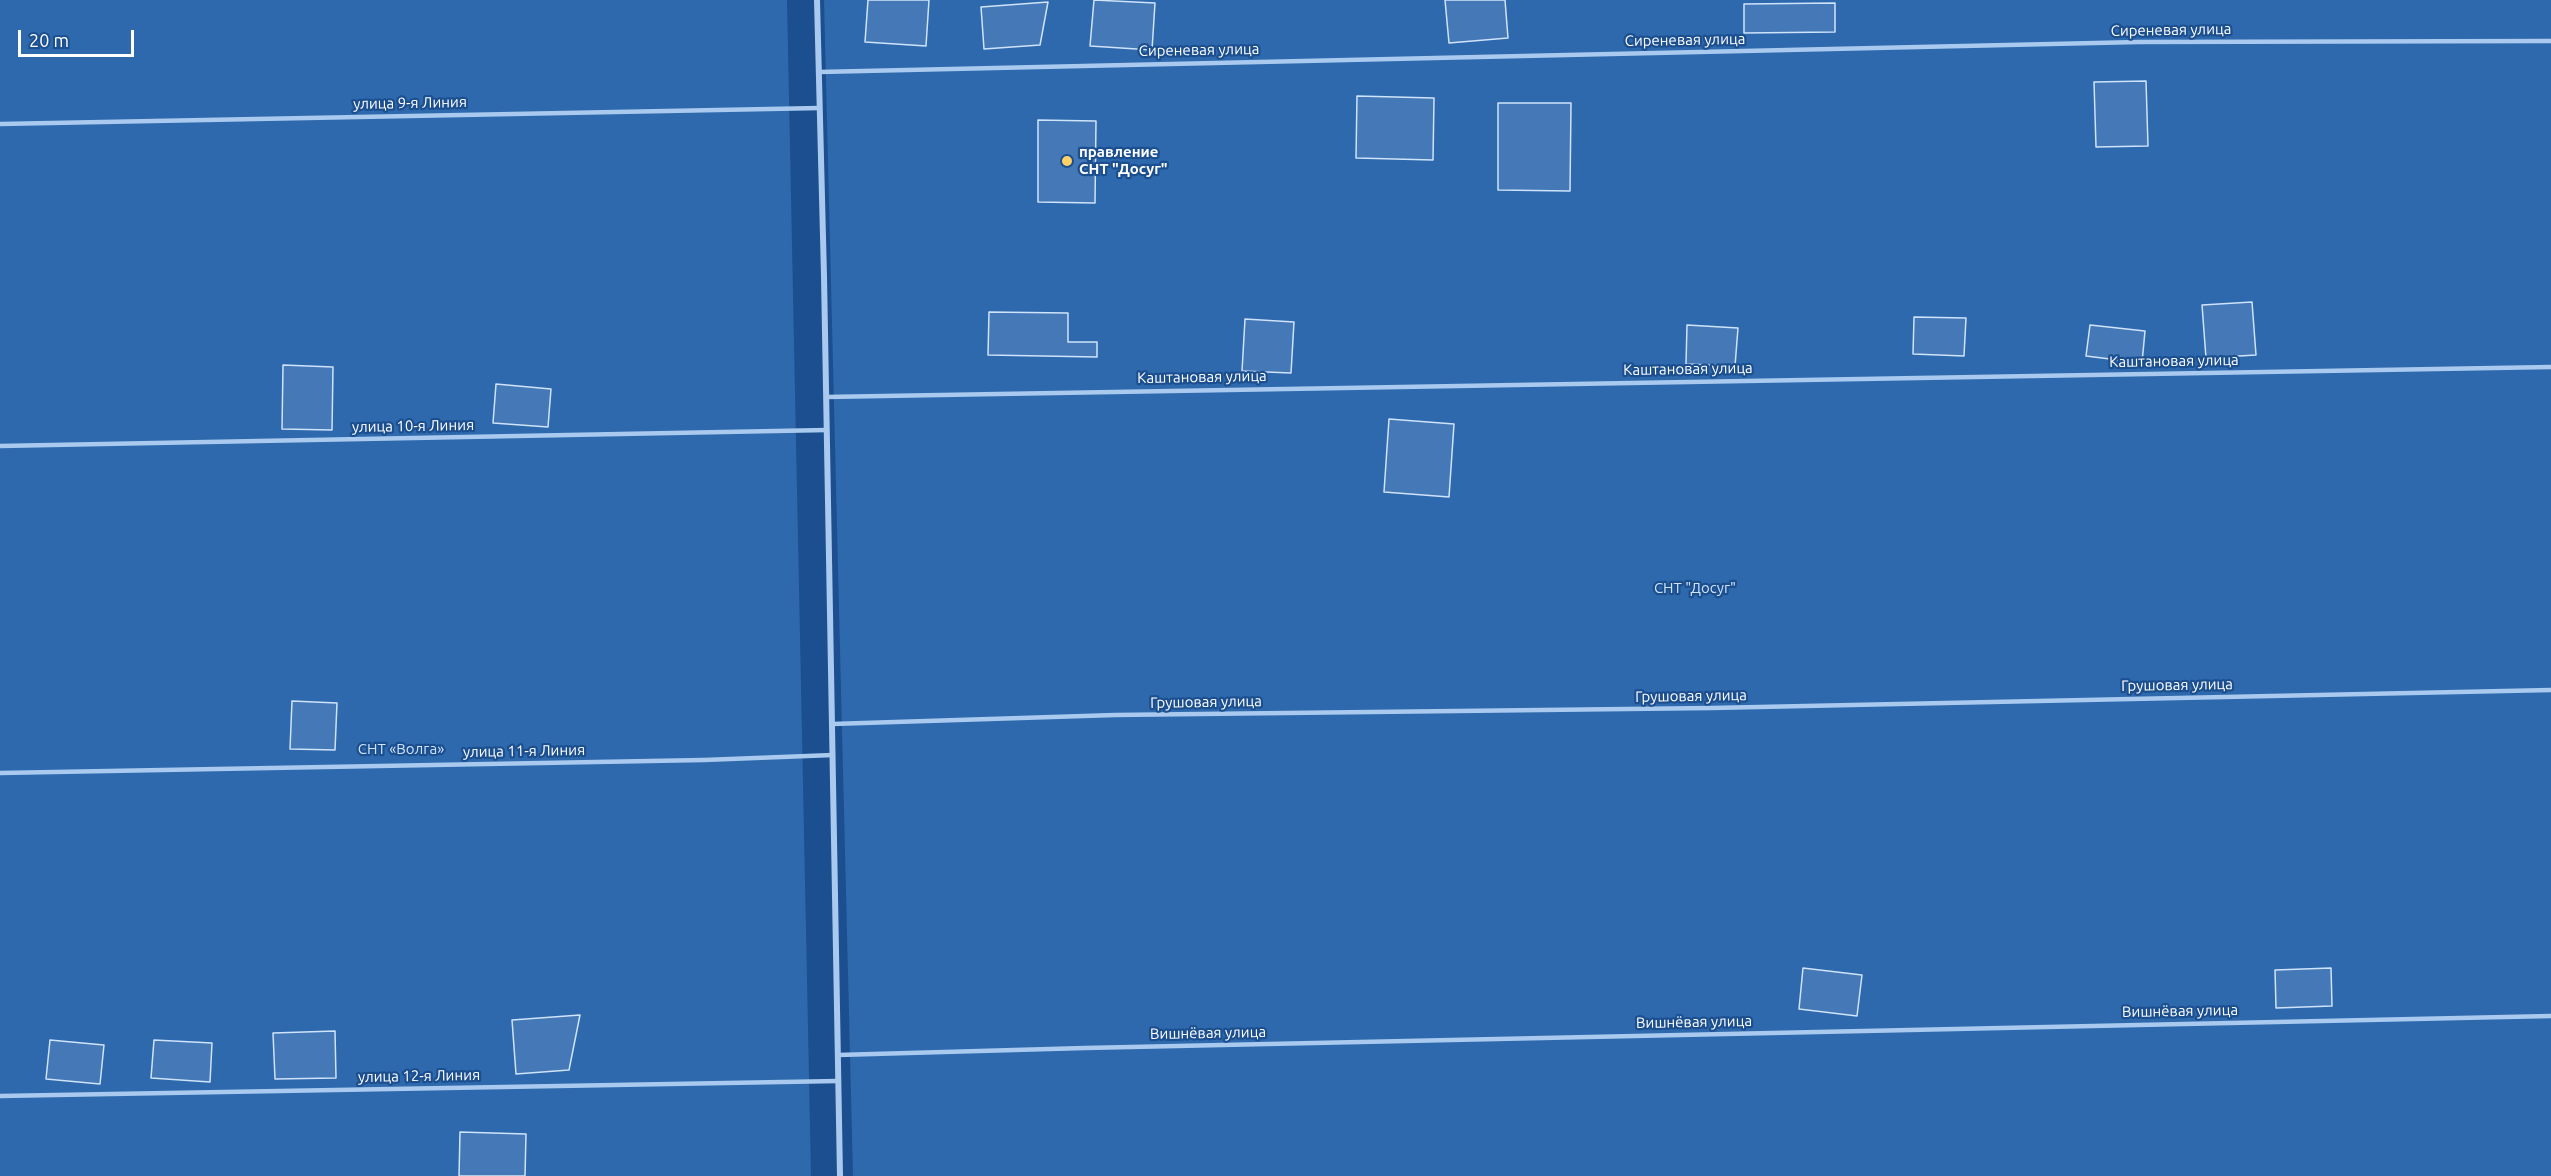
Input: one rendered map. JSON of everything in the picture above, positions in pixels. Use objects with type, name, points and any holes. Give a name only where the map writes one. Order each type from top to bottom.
[{"type":"street","points":[[817,0],[840,1176]]},
{"type":"lane","name":"Сиреневая улица","points":[[819,72],[2139,42],[2551,40]]},
{"type":"lane","name":"улица 9-я Линия","points":[[0,124],[820,108]]},
{"type":"lane","name":"Каштановая улица","points":[[826,397],[2551,367]]},
{"type":"lane","name":"улица 10-я Линия","points":[[0,446],[827,430]]},
{"type":"lane","name":"Грушовая улица","points":[[832,724],[1115,715],[1712,708],[2551,690]]},
{"type":"lane","name":"улица 11-я Линия","points":[[0,773],[692,760],[833,755]]},
{"type":"lane","name":"Вишнёвая улица","points":[[838,1055],[1096,1047],[2551,1016]]},
{"type":"lane","name":"улица 12-я Линия","points":[[0,1096],[838,1081]]},
{"type":"green space","name":"СНТ «Волга»","points":[[0,0],[787,0],[811,1176],[0,1176]]},
{"type":"green space","name":"СНТ \"Досуг\"","points":[[824,0],[2551,0],[2551,1176],[853,1176]]},
{"type":"building","points":[[868,0],[929,0],[926,46],[865,42]]},
{"type":"building","points":[[1094,0],[1155,3],[1152,50],[1090,46]]},
{"type":"building","points":[[1445,0],[1505,0],[1508,38],[1449,43]]},
{"type":"building","points":[[1048,2],[1040,45],[984,49],[981,7]]},
{"type":"building","points":[[1835,3],[1835,32],[1744,33],[1744,4]]},
{"type":"building","points":[[2146,81],[2148,146],[2096,147],[2094,82]]},
{"type":"building","points":[[1357,96],[1434,98],[1433,160],[1356,158]]},
{"type":"building","points":[[1498,103],[1571,103],[1570,191],[1498,190]]},
{"type":"building","name":"правление СНТ \"Досуг\"","points":[[1038,120],[1096,121],[1095,203],[1038,202]]},
{"type":"building","points":[[2252,302],[2256,355],[2206,358],[2202,305]]},
{"type":"building","points":[[989,312],[1068,313],[1068,342],[1097,342],[1097,357],[988,355]]},
{"type":"building","points":[[1914,317],[1966,318],[1964,356],[1913,354]]},
{"type":"building","points":[[1245,319],[1294,322],[1291,373],[1242,371]]},
{"type":"building","points":[[1687,325],[1738,328],[1735,366],[1686,364]]},
{"type":"building","points":[[2090,325],[2145,331],[2142,363],[2086,356]]},
{"type":"building","points":[[283,365],[333,367],[332,430],[282,429]]},
{"type":"building","points":[[496,384],[551,389],[548,427],[493,423]]},
{"type":"building","points":[[1389,419],[1454,424],[1449,497],[1384,492]]},
{"type":"building","points":[[292,701],[337,703],[335,750],[290,749]]},
{"type":"building","points":[[1803,968],[1862,975],[1857,1016],[1799,1009]]},
{"type":"building","points":[[2331,968],[2332,1006],[2276,1008],[2275,970]]},
{"type":"building","points":[[580,1015],[569,1070],[516,1074],[512,1020]]},
{"type":"building","points":[[335,1031],[336,1078],[275,1079],[273,1033]]},
{"type":"building","points":[[50,1040],[104,1045],[100,1084],[46,1079]]},
{"type":"building","points":[[154,1040],[212,1043],[210,1082],[151,1078]]},
{"type":"building","points":[[460,1132],[526,1134],[525,1176],[459,1176]]},
{"type":"place","name":"правление СНТ \"Досуг\"","points":[[1067,161]]}]
